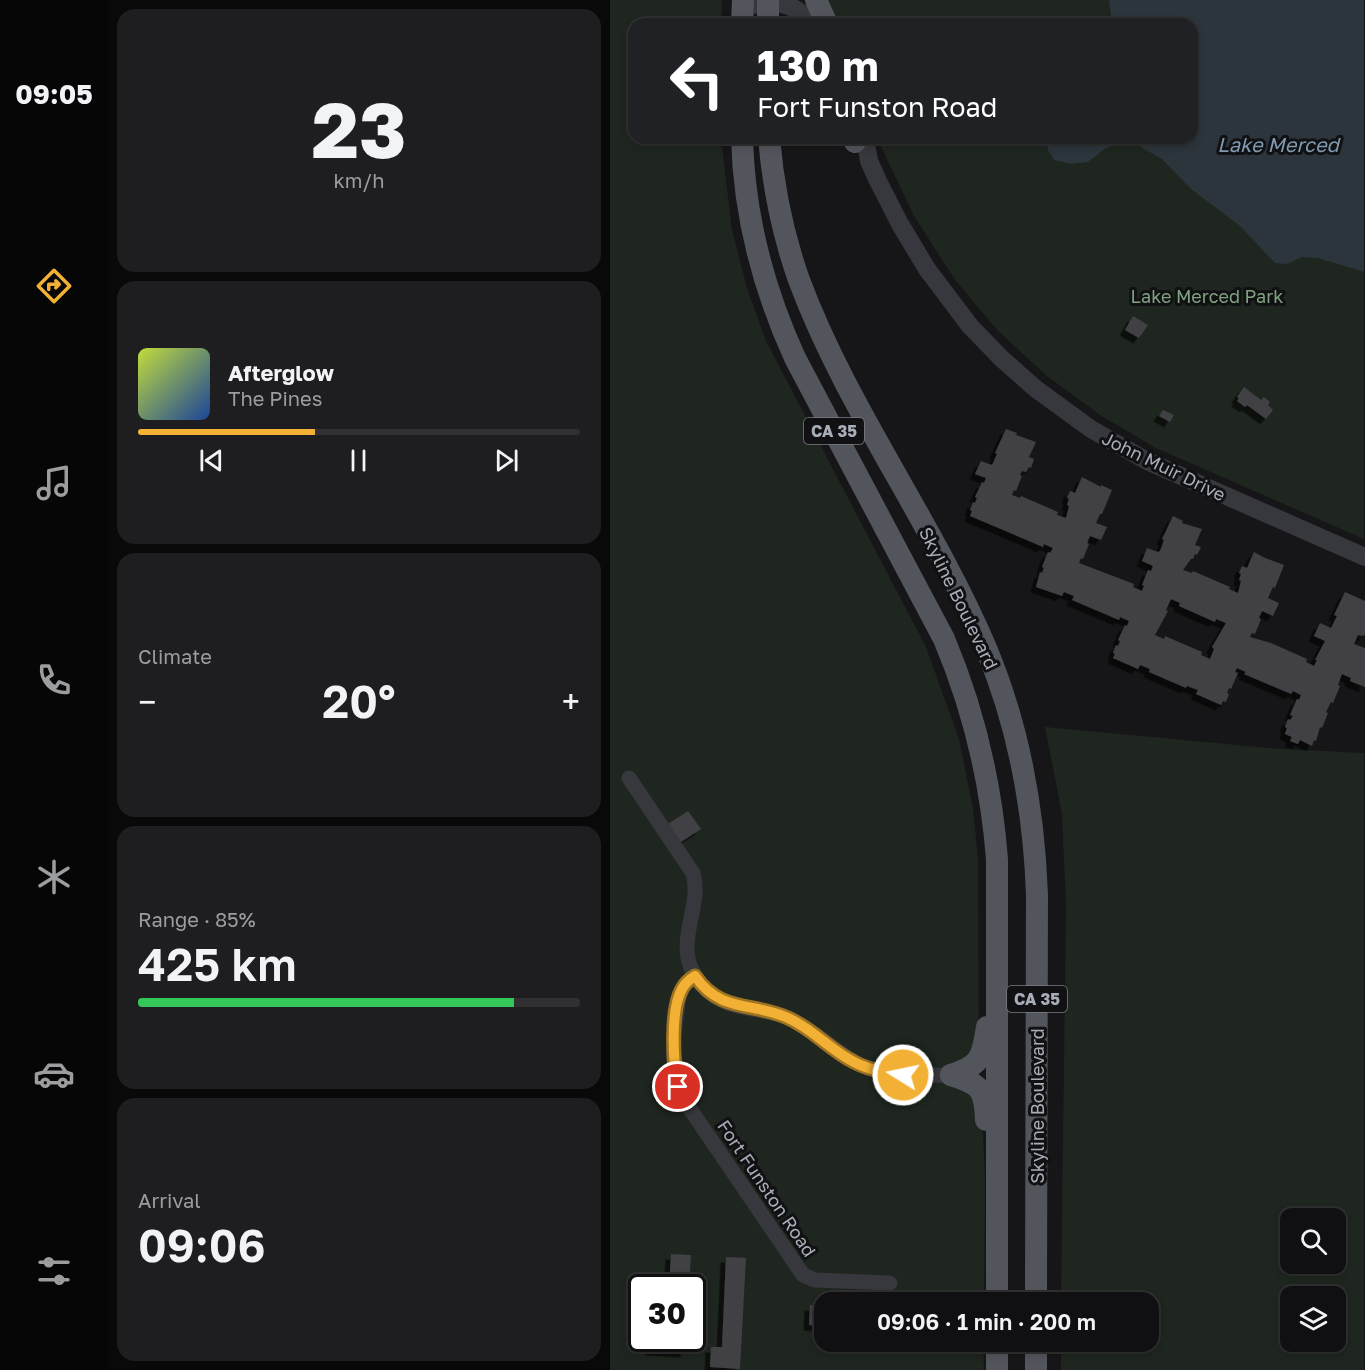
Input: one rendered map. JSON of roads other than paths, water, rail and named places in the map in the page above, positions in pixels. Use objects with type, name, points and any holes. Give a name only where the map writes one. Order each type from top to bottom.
[{"type":"main road","points":[[816,0],[824,18]]},
{"type":"main road","name":"Skyline Boulevard","points":[[742,144],[751,226],[765,282],[784,333],[795,358],[933,616],[954,662],[970,710],[984,765],[994,832],[997,881],[997,1292]]},
{"type":"main road","name":"Skyline Boulevard","points":[[770,144],[776,193],[788,244],[811,310],[837,365],[972,616],[1005,699],[1019,748],[1034,829],[1038,895],[1036,1292]]},
{"type":"main road","points":[[776,193],[780,144]]},
{"type":"main road","points":[[951,1075],[969,1069],[982,1057],[988,1023],[998,991]]},
{"type":"main road","points":[[951,1075],[971,1081],[982,1091],[985,1100],[987,1136],[997,1210]]},
{"type":"main road","points":[[997,1352],[997,1370]]},
{"type":"main road","points":[[1036,1352],[1036,1370]]},
{"type":"street","points":[[743,10],[770,14],[792,5],[808,18]]},
{"type":"street","name":"John Muir Drive","points":[[859,144],[900,224],[949,299],[970,326],[1002,359],[1054,404],[1091,429],[1147,461],[1364,557]]},
{"type":"street","points":[[629,778],[693,873],[696,890],[687,954],[701,985],[717,998],[736,1006],[787,1017],[864,1067],[903,1075],[951,1075]]},
{"type":"street","name":"Fort Funston Road","points":[[695,976],[686,982],[680,993],[674,1033],[674,1066],[678,1087],[686,1103],[803,1275],[815,1280],[890,1283]]},
{"type":"water","name":"Lake Merced","points":[[1109,0],[1364,0],[1364,272],[1318,258],[1302,257],[1287,264],[1275,263],[1240,226],[1191,189],[1162,159],[1139,146],[1128,144],[1198,144],[1198,18],[1111,18]]},
{"type":"water","name":"Lake Merced","points":[[1048,144],[1119,144],[1106,148],[1088,162],[1071,164],[1054,160]]},
{"type":"park label","name":"Lake Merced Park","points":[[1207,296]]}]
